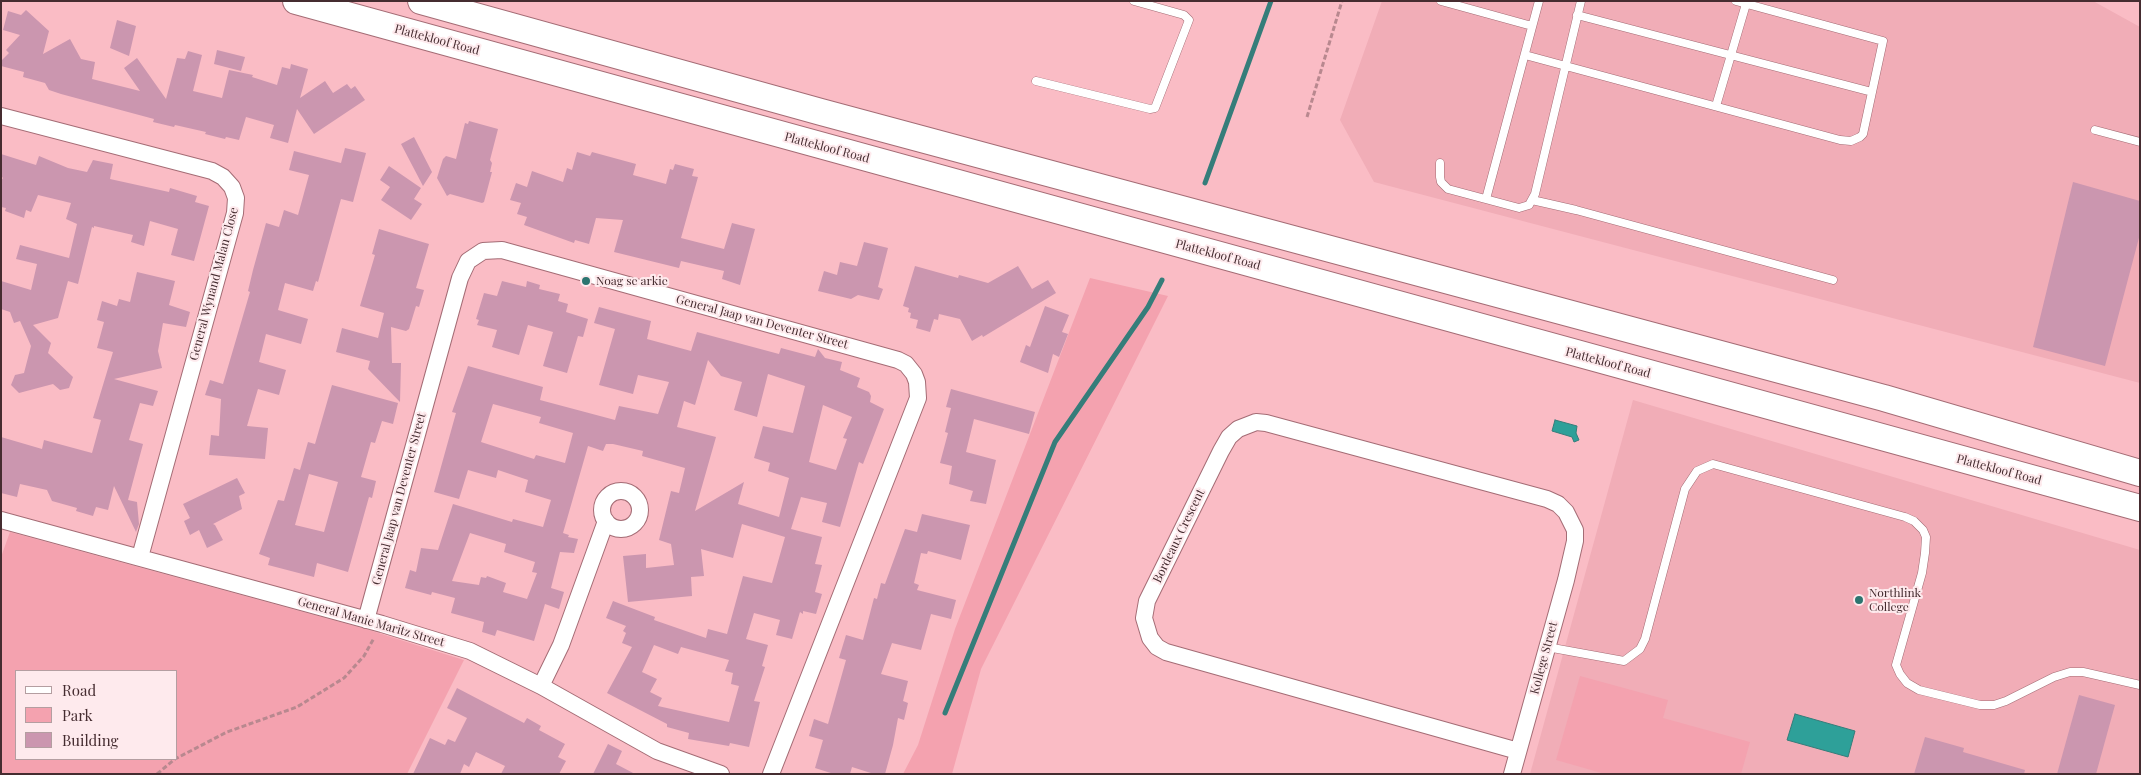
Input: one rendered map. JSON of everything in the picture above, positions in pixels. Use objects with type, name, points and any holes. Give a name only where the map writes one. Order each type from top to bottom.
[{"type":"main road","name":"Plattekloof Road","points":[[296,1],[2140,508]]},
{"type":"main road","points":[[420,1],[820,112],[1884,398],[2140,473]]},
{"type":"street","name":"General Wynand Malan Close","points":[[1,116],[212,171],[223,177],[232,187],[236,198],[235,212],[140,557]]},
{"type":"street","name":"General Jaap van Deventer Street","points":[[374,622],[460,278],[468,261],[483,251],[502,250],[898,360],[906,364],[914,374],[917,382],[918,398],[771,774]]},
{"type":"street","name":"Bordeaux Crescent","points":[[1518,751],[1166,652],[1157,648],[1150,638],[1144,618],[1144,611],[1221,451],[1229,438],[1238,429],[1256,422],[1266,423],[1558,504],[1572,522],[1575,541]]},
{"type":"street","name":"General Manie Maritz Street","points":[[1,520],[374,622],[470,651],[541,686],[657,751],[720,774]]},
{"type":"street","points":[[541,686],[562,645],[606,521]]},
{"type":"street","name":"Kollege Street","points":[[1512,774],[1575,541]]},
{"type":"lane","points":[[1036,81],[1150,109],[1155,108],[1189,20],[1184,15],[1134,1]]},
{"type":"lane","points":[[1441,1],[1532,26]]},
{"type":"lane","points":[[1486,199],[1539,1]]},
{"type":"lane","points":[[1440,164],[1441,182],[1448,189],[1518,208],[1524,208],[1532,200],[1580,1]]},
{"type":"lane","points":[[1525,55],[1855,141],[1862,134],[1883,46],[1881,40],[1736,1]]},
{"type":"lane","points":[[1716,106],[1746,4]]},
{"type":"lane","points":[[1577,16],[1872,92]]},
{"type":"lane","points":[[2095,130],[2140,142]]},
{"type":"lane","points":[[1532,200],[1576,210],[1833,280]]},
{"type":"lane","points":[[1547,647],[1624,661],[1640,649],[1645,639],[1685,489],[1697,471],[1713,464],[1905,517],[1914,521],[1923,530],[1926,537],[1926,553],[1922,573],[1896,665],[1907,683],[1919,690],[1980,705],[2006,701],[2054,677],[2070,672],[2083,672],[2140,685]]},
{"type":"path","points":[[1308,117],[1342,1]]},
{"type":"path","points":[[178,757],[227,732],[297,708],[344,678],[364,656],[374,622]]},
{"type":"path","points":[[157,774],[174,760]]},
{"type":"shaded area","points":[[1382,1],[2093,1],[2140,27],[2140,383],[1374,182],[1340,120]]},
{"type":"shaded area","name":"Northlink College","points":[[1633,400],[2140,550],[2140,774],[1530,774]]},
{"type":"green space","points":[[1090,278],[1168,296],[981,669],[952,774],[903,774],[918,745],[955,629]]},
{"type":"green space","points":[[10,532],[369,630],[464,660],[407,774],[1,774],[1,557]]},
{"type":"green space","points":[[1580,676],[1668,700],[1663,718],[1750,742],[1741,774],[1605,774],[1556,760]]},
{"type":"water","points":[[1555,420],[1577,426],[1576,433],[1579,440],[1574,442],[1572,437],[1552,431]]},
{"type":"water","points":[[1795,714],[1855,731],[1848,757],[1787,740]]},
{"type":"building","points":[[26,10],[49,31],[43,54],[70,39],[81,59],[95,62],[92,79],[140,91],[124,68],[137,58],[166,99],[177,58],[185,59],[188,51],[202,55],[193,91],[222,98],[229,70],[253,75],[252,77],[277,85],[282,67],[290,69],[291,64],[308,69],[300,98],[325,81],[333,93],[347,84],[351,89],[355,86],[365,100],[314,134],[297,109],[288,143],[270,138],[274,125],[246,117],[239,140],[226,137],[225,139],[205,134],[206,132],[153,122],[154,119],[49,90],[45,83],[23,77],[24,72],[1,66],[1,61],[9,53],[6,50],[20,35],[3,30],[8,11],[21,15]]},
{"type":"building","points":[[117,20],[136,26],[129,56],[110,48]]},
{"type":"building","points":[[217,50],[245,57],[241,71],[214,64]]},
{"type":"building","points":[[469,121],[498,129],[490,160],[492,163],[490,172],[492,172],[484,202],[482,203],[450,194],[447,196],[437,178],[443,159],[446,156],[456,159],[465,123],[468,124]]},
{"type":"building","points":[[414,137],[432,172],[423,186],[401,144]]},
{"type":"building","points":[[345,148],[366,153],[353,202],[341,199],[318,282],[316,281],[313,291],[285,283],[278,310],[308,319],[301,344],[266,334],[259,362],[286,370],[279,395],[258,389],[247,426],[268,428],[265,459],[209,455],[211,435],[219,436],[221,399],[205,395],[210,380],[223,384],[250,292],[248,291],[266,223],[279,227],[284,210],[298,215],[309,175],[289,170],[294,151],[341,163]]},
{"type":"building","points":[[577,152],[590,156],[592,152],[636,164],[633,175],[666,184],[670,169],[673,170],[675,164],[694,169],[692,176],[698,177],[681,238],[724,249],[732,223],[755,229],[740,285],[722,279],[724,271],[681,261],[679,268],[614,252],[623,220],[596,218],[589,244],[575,240],[574,243],[524,225],[527,217],[517,214],[521,203],[510,200],[516,183],[527,187],[532,171],[563,182],[567,168],[572,170]]},
{"type":"building","points":[[1,154],[36,165],[39,156],[68,168],[87,172],[93,160],[113,164],[110,179],[169,192],[170,188],[197,196],[195,202],[209,206],[194,261],[171,255],[178,229],[150,221],[144,246],[131,242],[133,235],[92,227],[78,284],[68,281],[58,318],[33,325],[51,343],[48,353],[73,377],[69,388],[60,390],[53,384],[19,393],[11,385],[15,375],[24,373],[31,346],[20,321],[14,323],[10,312],[1,309],[1,281],[31,290],[37,264],[16,259],[20,245],[69,258],[77,224],[66,219],[71,203],[38,195],[31,212],[26,210],[24,218],[5,211],[6,208],[1,207],[1,181],[3,178],[1,176]]},
{"type":"building","points":[[389,166],[421,188],[414,199],[422,204],[411,220],[381,200],[390,187],[380,180]]},
{"type":"building","points":[[2073,182],[2140,201],[2140,234],[2105,366],[2033,347]]},
{"type":"building","points":[[379,229],[429,244],[416,288],[424,290],[419,307],[416,306],[409,329],[406,331],[391,327],[392,363],[401,363],[400,402],[368,369],[370,361],[336,352],[342,328],[378,338],[384,313],[360,306],[375,255],[372,254]]},
{"type":"building","points":[[864,242],[888,248],[878,287],[883,289],[879,300],[858,295],[851,299],[818,291],[824,271],[837,275],[840,262],[857,266]]},
{"type":"building","points":[[915,266],[958,278],[959,275],[988,283],[1018,266],[1032,289],[1048,280],[1056,293],[983,337],[982,335],[972,341],[960,319],[939,314],[938,320],[934,319],[930,332],[916,328],[918,320],[910,318],[909,308],[903,306]]},
{"type":"building","points":[[137,272],[175,281],[169,305],[190,312],[186,327],[163,323],[158,351],[162,368],[114,379],[158,391],[153,406],[140,403],[129,440],[143,444],[128,500],[137,502],[139,524],[136,532],[114,486],[108,510],[96,507],[93,516],[76,511],[77,508],[52,501],[47,490],[20,484],[17,497],[1,493],[1,437],[42,449],[44,440],[92,453],[101,420],[93,418],[113,352],[97,348],[104,322],[97,320],[102,301],[117,306],[119,299],[130,302]]},
{"type":"building","points":[[502,281],[526,287],[527,281],[540,285],[539,289],[560,294],[558,301],[568,304],[566,312],[588,319],[583,337],[578,336],[567,373],[543,366],[553,332],[528,325],[519,355],[492,347],[497,330],[477,325],[479,320],[476,319],[484,293],[497,296]]},
{"type":"building","points":[[1045,306],[1069,315],[1062,332],[1068,334],[1059,357],[1053,354],[1048,373],[1020,362],[1026,345],[1030,347]]},
{"type":"building","points":[[599,307],[651,321],[647,339],[691,351],[697,332],[779,354],[781,348],[815,357],[818,349],[825,358],[842,362],[840,370],[860,378],[857,387],[869,392],[871,396],[870,402],[884,409],[863,464],[859,462],[840,527],[822,522],[827,503],[801,497],[791,529],[822,537],[815,564],[822,565],[815,592],[822,594],[816,614],[803,611],[803,614],[800,612],[792,639],[776,635],[780,620],[754,613],[746,639],[768,645],[762,666],[765,667],[754,701],[760,702],[749,747],[730,743],[729,746],[688,739],[689,733],[667,727],[667,724],[607,693],[632,647],[622,643],[626,633],[623,631],[626,626],[606,618],[613,601],[655,617],[654,620],[706,638],[708,629],[727,634],[743,576],[772,583],[785,537],[742,524],[733,558],[701,549],[704,576],[691,577],[692,596],[628,602],[623,556],[646,554],[646,568],[674,565],[671,544],[659,540],[671,491],[679,493],[685,468],[642,456],[643,451],[613,444],[606,444],[603,451],[588,446],[563,533],[569,535],[568,537],[578,539],[574,553],[560,552],[551,588],[564,592],[559,609],[545,604],[534,641],[497,630],[495,636],[482,632],[484,622],[451,613],[455,598],[432,592],[431,595],[405,588],[410,570],[416,572],[421,548],[438,550],[453,504],[512,522],[513,519],[543,527],[551,500],[525,492],[528,480],[498,470],[496,478],[468,470],[459,499],[434,492],[456,413],[452,412],[468,366],[543,387],[540,400],[615,420],[619,406],[658,414],[669,382],[638,375],[633,394],[599,385],[615,329],[594,323]],"holes":[[[708,360],[721,376],[742,382],[734,410],[757,417],[768,374],[805,386],[793,433],[763,426],[754,458],[770,463],[768,471],[789,478],[779,517],[738,504],[744,482],[695,511],[716,437],[677,427],[684,401],[695,405]],[[493,404],[541,417],[539,423],[573,433],[565,463],[536,455],[534,459],[481,442]],[[823,405],[852,417],[843,438],[847,439],[836,470],[809,462]],[[470,533],[506,544],[504,552],[535,562],[532,572],[537,573],[527,599],[503,592],[506,583],[487,576],[486,578],[481,577],[479,585],[452,581]],[[654,645],[678,654],[681,647],[729,660],[725,671],[733,673],[731,684],[739,686],[729,722],[658,706],[662,698],[650,692],[657,679],[642,672]]]},
{"type":"building","points":[[332,385],[398,403],[393,424],[382,421],[375,443],[371,442],[361,477],[376,481],[372,498],[369,497],[348,572],[317,563],[314,577],[268,565],[270,558],[259,554],[278,500],[284,501],[294,468],[300,470],[308,442],[315,444]],"holes":[[[309,474],[338,482],[324,532],[295,525]]]},
{"type":"building","points":[[951,389],[1035,412],[1029,434],[974,419],[966,452],[996,460],[986,504],[970,501],[973,491],[949,484],[952,466],[940,463],[948,433],[945,432],[951,408],[946,407]]},
{"type":"building","points":[[237,478],[245,493],[239,496],[242,509],[213,524],[223,540],[207,548],[199,530],[190,535],[184,521],[190,518],[183,504]]},
{"type":"building","points":[[922,514],[970,525],[961,560],[928,551],[927,554],[921,553],[914,583],[919,585],[917,590],[956,600],[951,619],[931,614],[921,650],[892,643],[881,674],[908,681],[903,701],[908,703],[904,720],[898,718],[885,774],[874,774],[852,767],[850,774],[834,774],[815,768],[823,740],[809,736],[814,719],[828,724],[846,660],[839,658],[846,635],[863,640],[874,598],[877,599],[881,583],[885,584],[905,529],[917,532]]},
{"type":"building","points":[[457,688],[524,723],[527,718],[541,726],[539,730],[565,744],[558,757],[566,761],[559,774],[501,774],[505,766],[476,752],[469,767],[464,764],[460,774],[413,774],[430,738],[445,745],[448,739],[455,742],[467,718],[447,708]]},
{"type":"building","points":[[2079,695],[2115,705],[2096,774],[2057,774]]},
{"type":"building","points":[[1925,737],[1964,748],[1963,752],[2025,770],[2024,774],[1914,774]]},
{"type":"building","points":[[608,744],[622,751],[616,764],[635,774],[593,774]]},
{"type":"waterway","points":[[1205,183],[1271,1]]},
{"type":"waterway","points":[[945,713],[1055,442],[1148,307],[1162,280]]},
{"type":"place","name":"Noag se arkie","points":[[586,281]]},
{"type":"place","name":"Northlink College","points":[[1859,600]]}]
